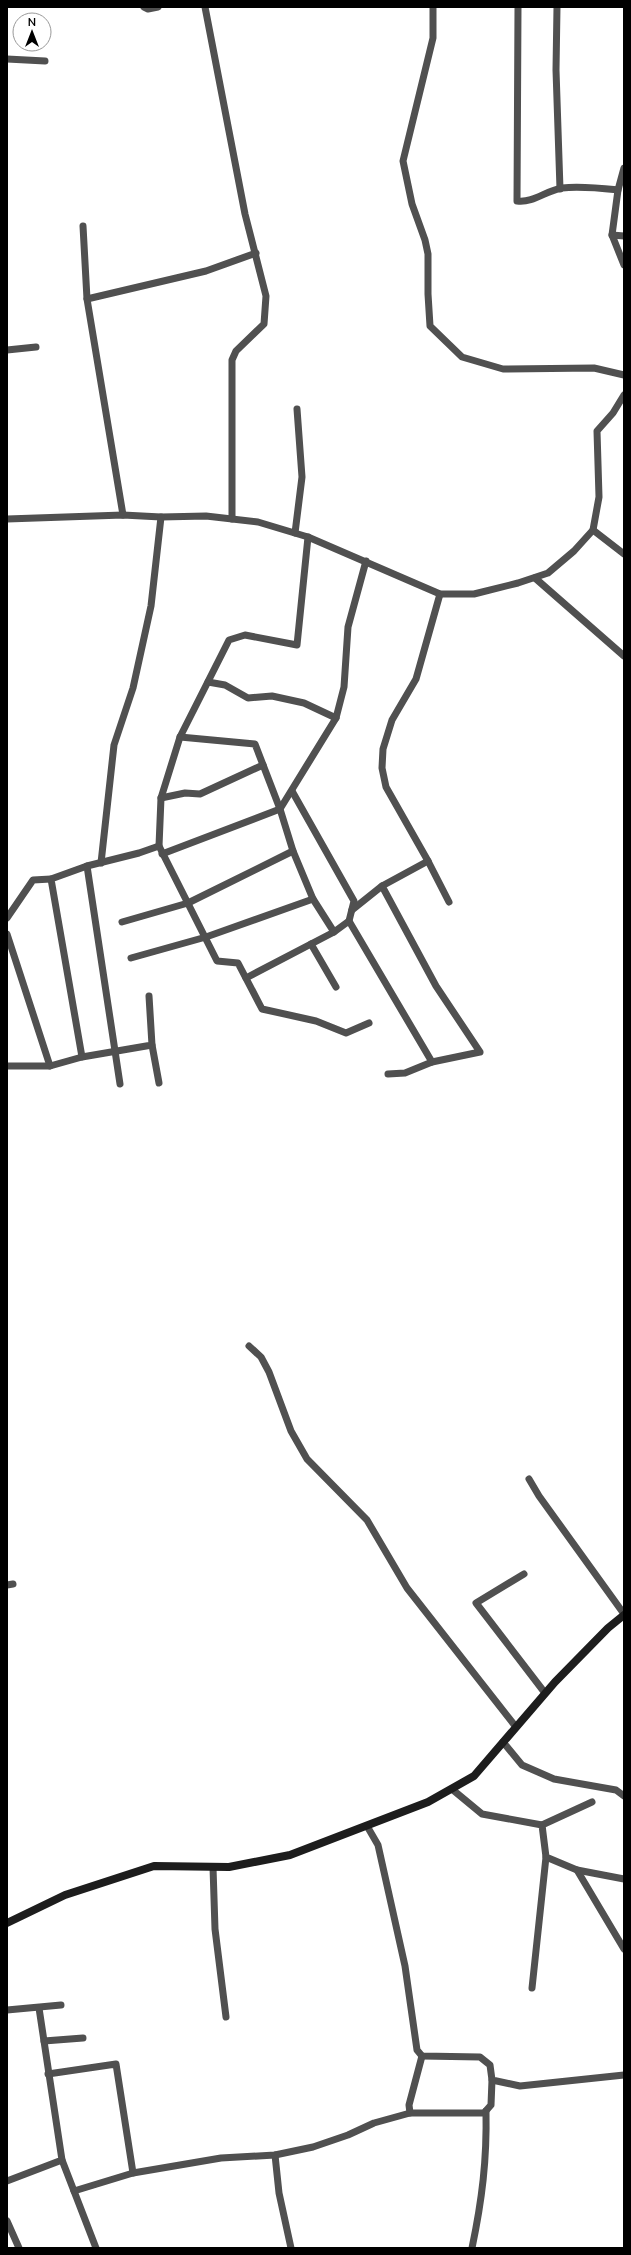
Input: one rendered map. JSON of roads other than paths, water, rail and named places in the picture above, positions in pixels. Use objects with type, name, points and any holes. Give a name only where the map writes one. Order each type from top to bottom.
[{"type":"main road","points":[[7,1923],[65,1895],[154,1866],[230,1867],[290,1855],[428,1802],[453,1790],[474,1776],[546,1693],[608,1628],[624,1615]]},
{"type":"street","points":[[144,7],[148,10],[158,7]]},
{"type":"street","points":[[206,7],[245,214],[266,296],[264,324],[236,351],[232,360],[232,519]]},
{"type":"street","points":[[433,7],[433,38],[403,161],[412,204],[425,240],[428,254],[430,326],[462,357],[503,369],[594,368],[624,375]]},
{"type":"street","points":[[518,7],[517,201],[526,202],[560,189],[585,187],[618,190]]},
{"type":"street","points":[[557,7],[556,70],[560,189]]},
{"type":"street","points":[[7,59],[45,60]]},
{"type":"street","points":[[624,168],[618,190],[612,235],[624,265]]},
{"type":"street","points":[[82,226],[87,299],[123,515]]},
{"type":"street","points":[[612,235],[624,236]]},
{"type":"street","points":[[87,299],[206,271],[256,253]]},
{"type":"street","points":[[7,350],[36,347]]},
{"type":"street","points":[[7,519],[123,515],[161,517],[206,516],[258,522],[308,537],[440,594],[474,594],[535,578],[548,573],[574,551],[593,530],[599,497],[597,431],[613,413],[624,395]]},
{"type":"street","points":[[295,533],[302,477],[298,409]]},
{"type":"street","points":[[101,863],[114,746],[132,688],[151,606],[161,517]]},
{"type":"street","points":[[593,530],[624,554]]},
{"type":"street","points":[[308,537],[298,645],[245,634],[229,640],[180,737],[161,798],[159,846],[217,961],[238,963],[262,1009],[316,1021],[346,1033],[369,1023]]},
{"type":"street","points":[[162,854],[280,810],[336,718],[344,687],[348,627],[366,561]]},
{"type":"street","points":[[535,578],[624,656]]},
{"type":"street","points":[[440,594],[416,679],[392,720],[382,749],[382,768],[386,787],[428,861],[449,902]]},
{"type":"street","points":[[208,682],[225,685],[248,698],[272,696],[304,703],[336,718]]},
{"type":"street","points":[[180,737],[254,744],[280,810],[293,851],[313,899],[334,932]]},
{"type":"street","points":[[161,798],[185,793],[200,794],[263,765]]},
{"type":"street","points":[[246,978],[334,932],[349,921],[352,910],[354,901],[292,791]]},
{"type":"street","points":[[7,918],[33,880],[51,878],[87,866],[139,853],[159,846]]},
{"type":"street","points":[[122,922],[188,903],[293,851]]},
{"type":"street","points":[[352,910],[382,886],[428,861]]},
{"type":"street","points":[[87,866],[120,1084]]},
{"type":"street","points":[[51,878],[82,1057]]},
{"type":"street","points":[[382,886],[436,986],[480,1052],[432,1062],[405,1073],[388,1074]]},
{"type":"street","points":[[131,958],[206,937],[313,899]]},
{"type":"street","points":[[349,921],[432,1062]]},
{"type":"street","points":[[7,934],[50,1066]]},
{"type":"street","points":[[311,944],[336,987]]},
{"type":"street","points":[[149,996],[152,1045],[159,1083]]},
{"type":"street","points":[[7,1066],[50,1066],[82,1057],[152,1045]]},
{"type":"street","points":[[249,1346],[261,1357],[269,1372],[291,1431],[307,1459],[367,1520],[406,1588],[516,1727]]},
{"type":"street","points":[[529,1479],[539,1496],[624,1615]]},
{"type":"street","points":[[524,1574],[476,1603],[546,1693]]},
{"type":"street","points":[[502,1742],[522,1765],[547,1776],[616,1790],[624,1796]]},
{"type":"street","points":[[453,1790],[482,1814],[542,1825],[592,1802]]},
{"type":"street","points":[[532,1988],[546,1857],[542,1825]]},
{"type":"street","points":[[74,2191],[133,2173],[221,2158],[275,2155],[313,2147],[348,2135],[374,2123],[410,2113],[484,2113],[491,2105],[492,2080],[490,2065],[480,2057],[422,2056],[417,2050],[405,1966],[378,1845],[367,1826]]},
{"type":"street","points":[[546,1857],[577,1870],[624,1878]]},
{"type":"street","points":[[213,1867],[215,1929],[226,2017]]},
{"type":"street","points":[[577,1870],[624,1948]]},
{"type":"street","points":[[7,2010],[61,2006]]},
{"type":"street","points":[[39,2008],[62,2160],[96,2248]]},
{"type":"street","points":[[44,2041],[83,2038]]},
{"type":"street","points":[[410,2113],[409,2105],[422,2056]]},
{"type":"street","points":[[48,2074],[116,2064],[133,2173]]},
{"type":"street","points":[[492,2080],[520,2086],[624,2075]]},
{"type":"street","points":[[472,2248],[480,2208],[487,2155],[486,2111]]},
{"type":"street","points":[[275,2155],[279,2193],[291,2248]]},
{"type":"street","points":[[7,2181],[62,2160]]},
{"type":"street","points":[[7,2221],[19,2248]]}]
